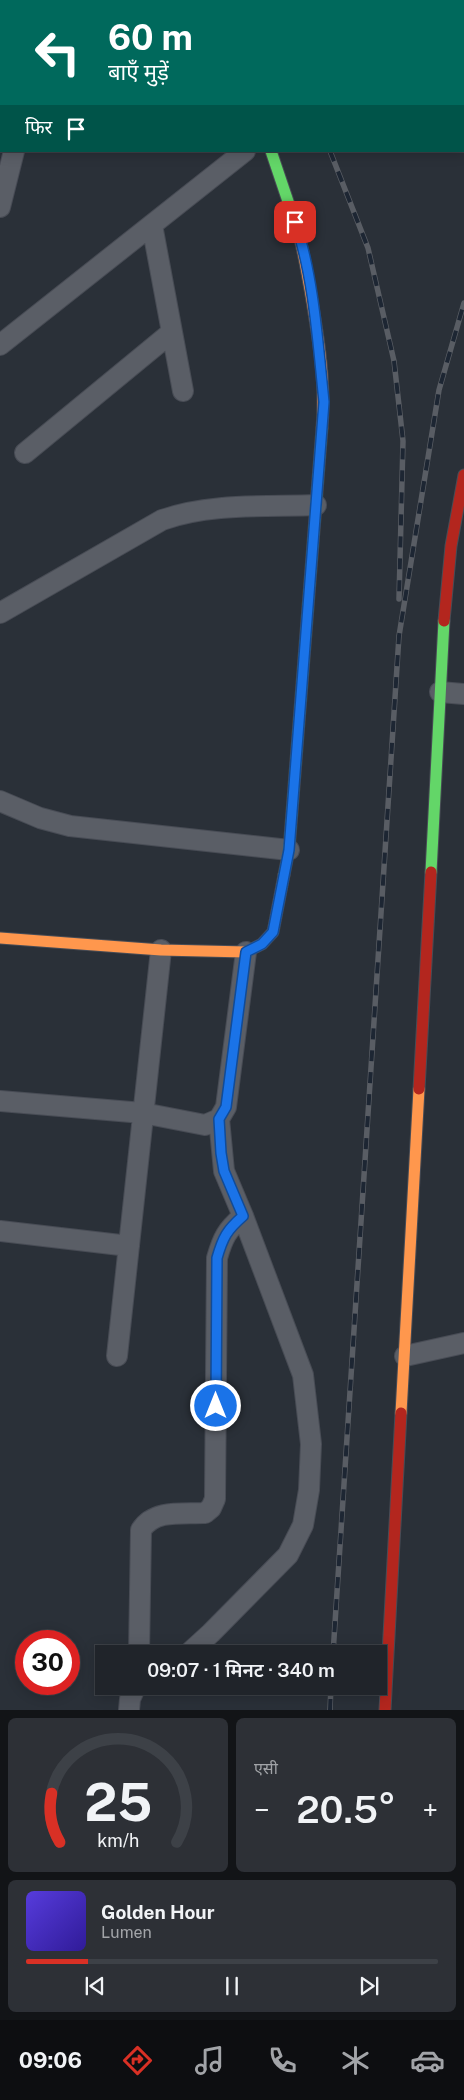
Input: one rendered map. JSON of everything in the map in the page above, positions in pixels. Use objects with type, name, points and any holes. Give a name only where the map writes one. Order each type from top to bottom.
[{"type":"street","points":[[0,207],[14,152]]},
{"type":"street","points":[[3,335],[152,225],[244,152]]},
{"type":"street","points":[[0,938],[161,950],[246,952],[262,944],[273,932],[289,850],[324,402],[317,329],[302,240],[271,152]]},
{"type":"street","points":[[152,225],[183,391]]},
{"type":"street","points":[[25,453],[172,332]]},
{"type":"street","points":[[385,1710],[446,598],[451,546],[464,475]]},
{"type":"street","points":[[0,613],[162,520],[184,512],[316,505]]},
{"type":"street","points":[[440,692],[464,694]]},
{"type":"street","points":[[0,801],[40,818],[70,826],[289,850]]},
{"type":"street","points":[[117,1356],[161,950]]},
{"type":"street","points":[[198,1645],[288,1555],[303,1525],[309,1490],[311,1444],[303,1375],[224,1171],[219,1119],[226,1107],[246,952]]},
{"type":"street","points":[[0,1101],[143,1113],[205,1125],[219,1119]]},
{"type":"street","points":[[139,1645],[141,1530],[146,1522],[158,1515],[205,1513],[215,1499],[217,1258],[228,1228],[243,1216]]},
{"type":"street","points":[[0,1231],[129,1246]]},
{"type":"street","points":[[405,1356],[464,1343]]},
{"type":"street","points":[[129,1710],[132,1695]]},
{"type":"railway","points":[[330,152],[368,248],[394,361],[403,441],[399,599]]},
{"type":"railway","points":[[334,1645],[399,636],[439,390],[464,303]]},
{"type":"railway","points":[[330,1710],[331,1695]]},
{"type":"traffic: fast","points":[[271,152],[296,225]]},
{"type":"traffic: fast","points":[[284,875],[289,850],[322,428]]},
{"type":"traffic: fast","points":[[431,872],[444,621]]},
{"type":"traffic: slow","points":[[296,225],[301,241],[318,341],[323,393],[322,428]]},
{"type":"traffic: slow","points":[[0,938],[161,950],[246,952],[262,944],[273,932],[284,875]]},
{"type":"traffic: slow","points":[[401,1413],[419,1089]]},
{"type":"traffic: jam","points":[[444,621],[451,546],[464,475]]},
{"type":"traffic: jam","points":[[419,1089],[431,872]]},
{"type":"traffic: jam","points":[[385,1710],[401,1413]]},
{"type":"route","points":[[216,1406],[217,1258],[228,1228],[243,1216],[224,1171],[219,1119],[226,1107],[246,952],[262,944],[273,932],[289,850],[324,402],[317,329],[302,240],[295,222]]}]
